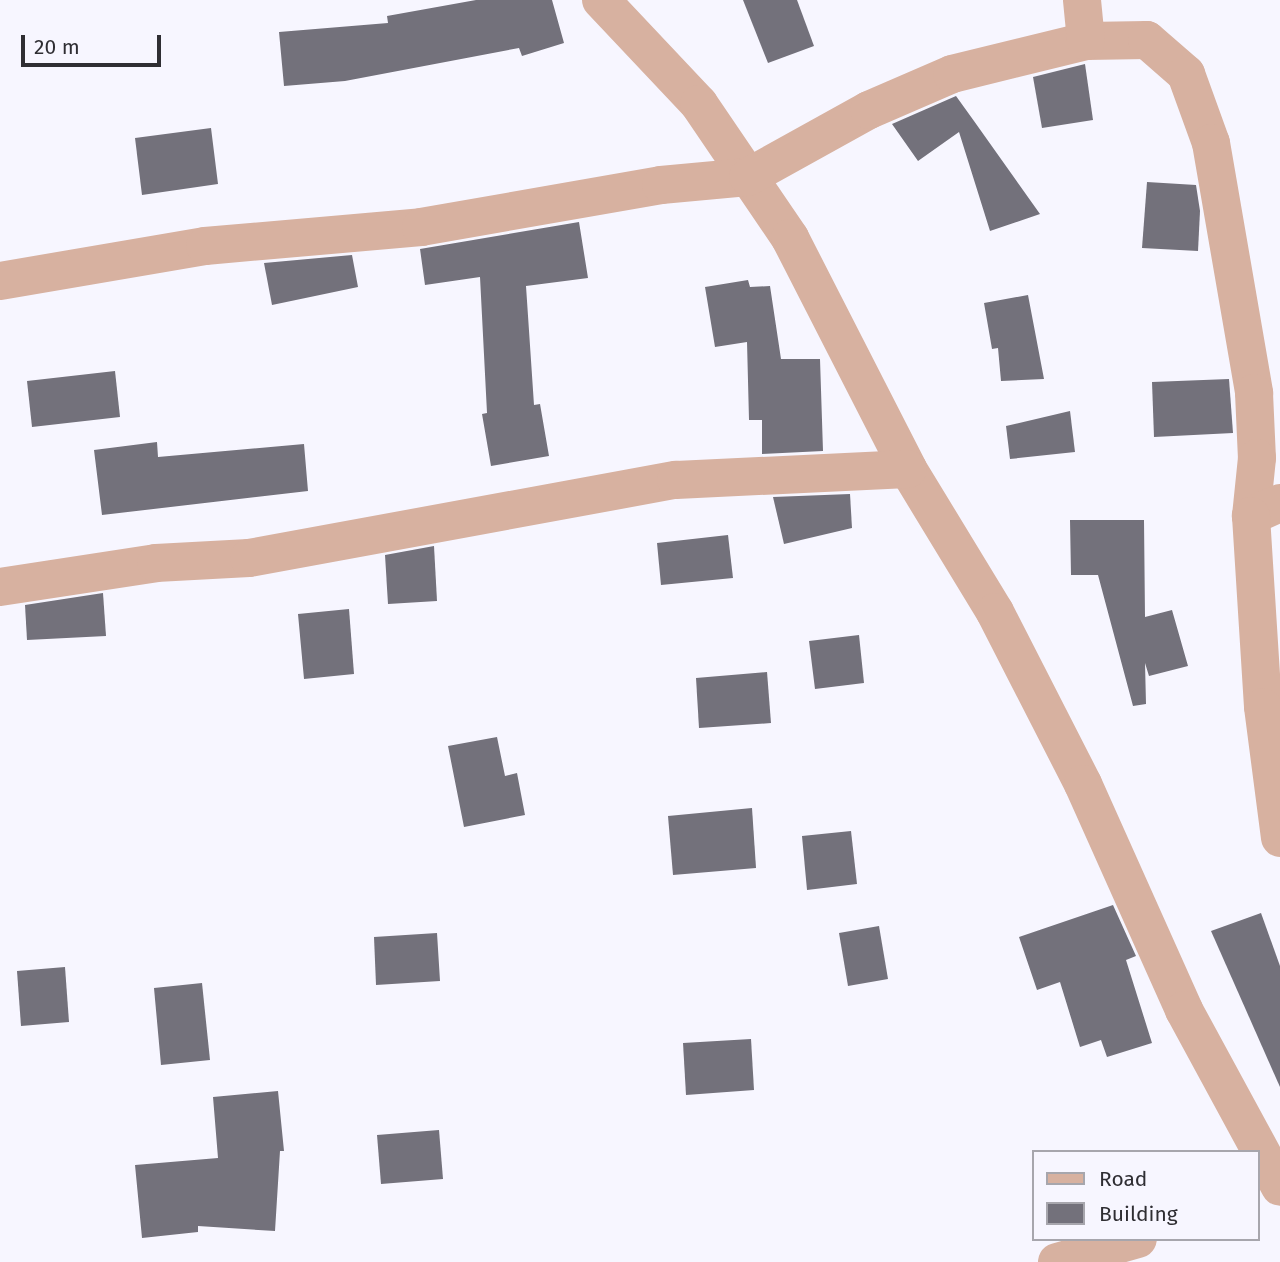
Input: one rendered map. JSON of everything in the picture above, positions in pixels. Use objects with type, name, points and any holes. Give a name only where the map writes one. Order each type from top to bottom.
[{"type":"street","points":[[601,0],[698,104],[790,238],[908,469],[995,612],[1083,784],[1184,1010],[1280,1188]]},
{"type":"street","points":[[1082,0],[1086,41]]},
{"type":"street","points":[[0,281],[205,246],[421,227],[662,185],[748,177],[869,110],[952,74],[1086,41],[1147,40],[1186,74],[1211,143],[1254,393],[1257,458],[1265,509],[1263,707],[1280,838]]},
{"type":"street","points":[[1245,351],[1280,365]]},
{"type":"street","points":[[0,587],[156,563],[249,558],[676,480],[908,469]]},
{"type":"street","points":[[1259,1206],[1280,1201]]},
{"type":"street","points":[[1058,1262],[1131,1241]]},
{"type":"building","points":[[476,0],[552,0],[564,43],[522,56],[519,48],[345,81],[284,86],[279,32],[388,23],[387,16]]},
{"type":"building","points":[[743,0],[797,0],[814,46],[768,63]]},
{"type":"building","points":[[1085,64],[1093,120],[1042,128],[1033,77]]},
{"type":"building","points":[[956,96],[1040,214],[990,231],[959,132],[918,161],[892,124]]},
{"type":"building","points":[[211,128],[218,184],[142,195],[135,138]]},
{"type":"building","points":[[1147,182],[1196,185],[1200,211],[1198,251],[1142,248]]},
{"type":"building","points":[[579,222],[588,278],[526,286],[534,405],[540,404],[549,456],[491,466],[482,414],[487,413],[480,277],[425,285],[420,249]]},
{"type":"building","points":[[352,255],[358,287],[272,305],[264,263]]},
{"type":"building","points":[[748,280],[750,287],[770,286],[781,359],[820,359],[823,451],[762,454],[762,420],[749,420],[747,342],[715,347],[705,287]]},
{"type":"building","points":[[1028,295],[1044,379],[1001,381],[998,348],[992,349],[984,303]]},
{"type":"building","points":[[115,371],[120,417],[32,427],[27,381]]},
{"type":"building","points":[[1229,379],[1233,433],[1154,437],[1152,382]]},
{"type":"building","points":[[1070,411],[1075,452],[1010,459],[1006,426]]},
{"type":"building","points":[[157,442],[158,457],[304,444],[308,491],[102,515],[94,450]]},
{"type":"building","points":[[850,494],[852,528],[784,544],[773,497]]},
{"type":"building","points":[[1070,520],[1144,520],[1145,617],[1172,610],[1188,666],[1149,676],[1145,663],[1146,704],[1133,706],[1098,575],[1071,575]]},
{"type":"building","points":[[728,535],[733,578],[661,585],[657,543]]},
{"type":"building","points":[[434,546],[437,601],[388,604],[385,555]]},
{"type":"building","points":[[103,593],[106,636],[27,640],[25,605]]},
{"type":"building","points":[[349,609],[354,674],[304,679],[298,614]]},
{"type":"building","points":[[859,635],[864,683],[815,689],[809,641]]},
{"type":"building","points":[[767,672],[771,723],[699,728],[696,678]]},
{"type":"building","points":[[497,737],[505,776],[517,773],[525,815],[464,827],[448,746]]},
{"type":"building","points":[[752,808],[756,868],[673,875],[668,816]]},
{"type":"building","points":[[851,831],[857,884],[807,890],[802,836]]},
{"type":"building","points":[[1113,905],[1136,956],[1126,960],[1152,1043],[1107,1057],[1101,1040],[1080,1047],[1060,982],[1037,990],[1019,937]]},
{"type":"building","points":[[1261,913],[1280,966],[1280,1087],[1211,931]]},
{"type":"building","points":[[879,926],[888,979],[848,986],[839,933]]},
{"type":"building","points":[[437,933],[440,981],[376,985],[374,937]]},
{"type":"building","points":[[65,967],[69,1022],[21,1026],[17,971]]},
{"type":"building","points":[[202,983],[210,1060],[161,1065],[154,988]]},
{"type":"building","points":[[751,1039],[754,1090],[686,1095],[683,1043]]},
{"type":"building","points":[[278,1091],[284,1151],[280,1151],[275,1231],[198,1226],[198,1232],[142,1238],[135,1165],[218,1158],[213,1097]]},
{"type":"building","points":[[439,1130],[443,1179],[381,1184],[377,1135]]}]
